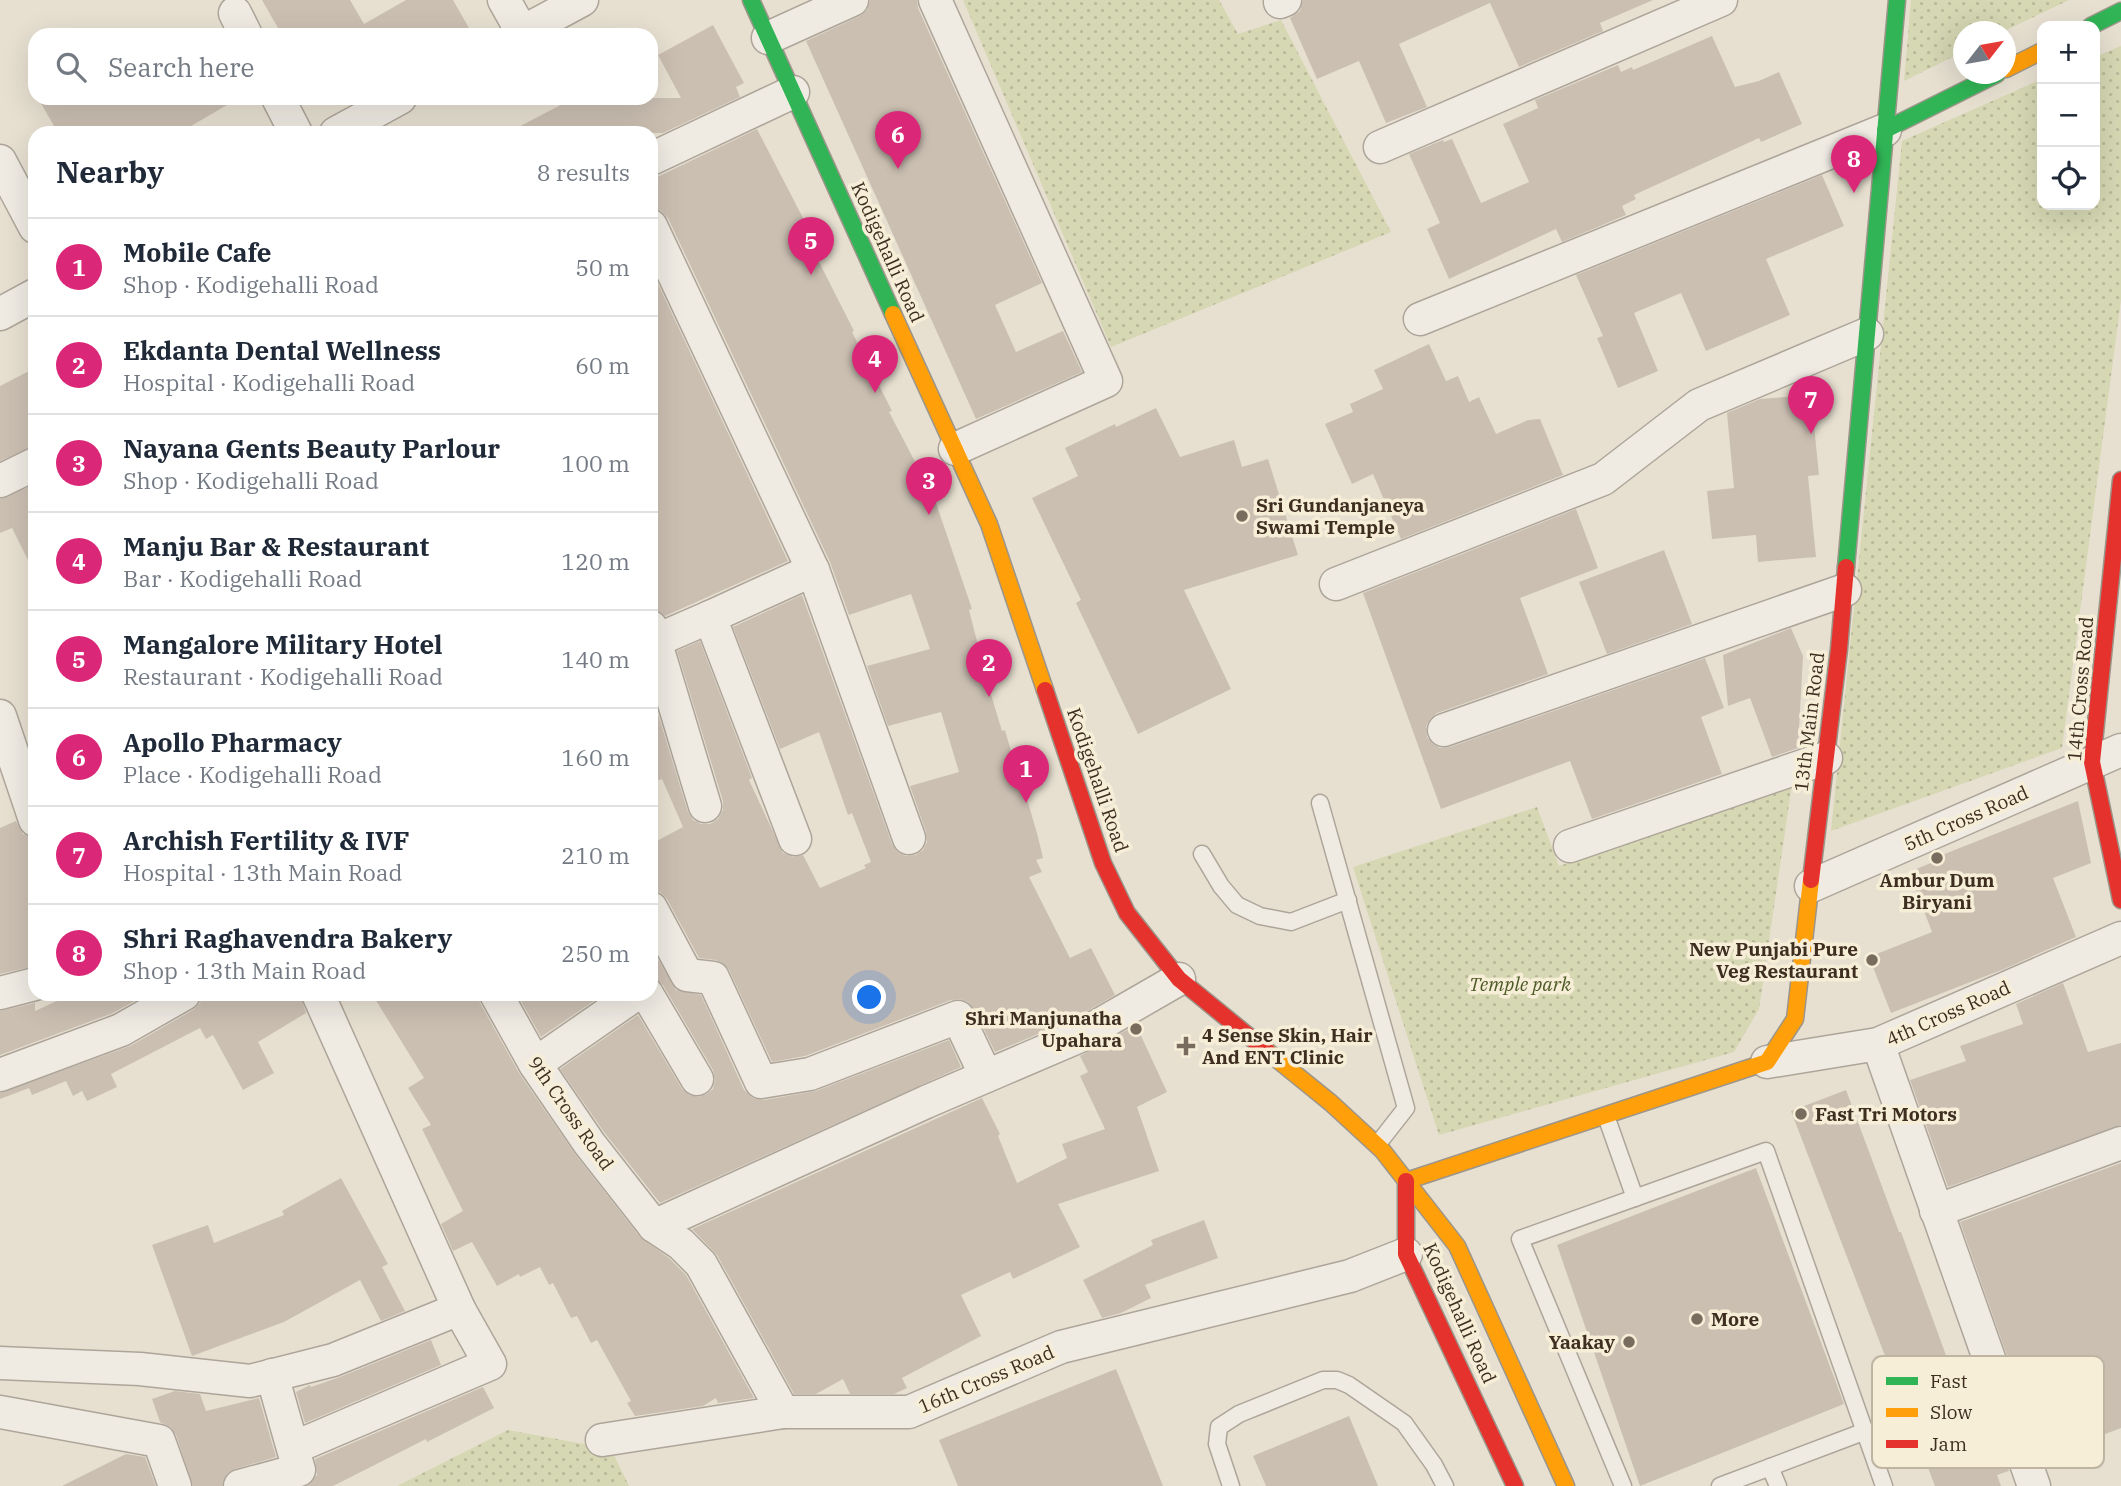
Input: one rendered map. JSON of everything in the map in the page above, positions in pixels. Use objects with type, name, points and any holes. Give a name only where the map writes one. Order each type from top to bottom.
[{"type":"street","points":[[504,0],[518,28]]},
{"type":"street","points":[[529,28],[582,0]]},
{"type":"street","name":"Kodigehalli Road","points":[[751,0],[989,524],[1103,863],[1127,913],[1179,979],[1331,1104],[1377,1145],[1406,1181],[1406,1254],[1515,1486]]},
{"type":"street","points":[[768,38],[852,0]]},
{"type":"street","points":[[935,0],[1106,382],[955,449]]},
{"type":"street","points":[[1380,147],[1721,0]]},
{"type":"street","name":"13th Main Road","points":[[1768,1062],[1795,1019],[1844,590],[1896,0]]},
{"type":"street","points":[[2100,22],[2121,11]]},
{"type":"street","points":[[2016,64],[2037,54]]},
{"type":"street","points":[[1420,319],[1885,130],[1977,84]]},
{"type":"street","points":[[658,156],[793,92]]},
{"type":"street","points":[[282,105],[292,126]]},
{"type":"street","points":[[349,126],[387,105]]},
{"type":"street","points":[[0,161],[28,214]]},
{"type":"street","points":[[658,241],[813,570],[909,838]]},
{"type":"street","points":[[0,314],[28,299]]},
{"type":"street","points":[[1336,584],[1602,478],[1699,405],[1867,334]]},
{"type":"street","points":[[0,481],[28,467]]},
{"type":"street","name":"14th Cross Road","points":[[2121,480],[2117,543],[2092,762],[2121,900]]},
{"type":"street","points":[[658,633],[710,617],[813,570]]},
{"type":"street","points":[[1444,730],[1844,590]]},
{"type":"street","points":[[710,617],[795,839]]},
{"type":"street","points":[[658,647],[705,806]]},
{"type":"street","points":[[0,716],[28,799]]},
{"type":"street","name":"5th Cross Road","points":[[1811,886],[2121,750]]},
{"type":"street","points":[[1570,846],[1826,758]]},
{"type":"street","points":[[658,921],[687,975],[713,978],[761,1082],[810,1074],[958,1017],[986,1076]]},
{"type":"street","name":"4th Cross Road","points":[[1768,1062],[1878,1044],[2121,938]]},
{"type":"street","points":[[654,1226],[1080,1036],[1179,979]]},
{"type":"street","points":[[0,993],[28,986]]},
{"type":"street","points":[[0,1075],[121,1030],[172,1001]]},
{"type":"street","points":[[293,1448],[489,1364],[459,1309],[321,1001]]},
{"type":"street","name":"9th Cross Road","points":[[500,1001],[535,1064],[589,1143],[654,1226]]},
{"type":"street","points":[[535,1064],[626,1001]]},
{"type":"street","points":[[650,1001],[697,1079]]},
{"type":"street","points":[[1878,1044],[1988,1356]]},
{"type":"street","points":[[1566,1486],[1457,1246],[1406,1181],[1768,1062]]},
{"type":"street","points":[[1936,1211],[2121,1143]]},
{"type":"street","points":[[654,1226],[681,1244],[701,1264],[783,1412]]},
{"type":"street","name":"16th Cross Road","points":[[602,1440],[783,1412],[909,1412],[1061,1347],[1350,1276],[1406,1254]]},
{"type":"street","points":[[0,1363],[140,1369],[250,1381],[333,1360],[459,1309]]},
{"type":"street","points":[[240,1486],[299,1470],[272,1375]]},
{"type":"street","points":[[0,1412],[159,1441],[176,1486]]},
{"type":"street","points":[[2028,1468],[2034,1486]]},
{"type":"lane","points":[[1320,803],[1406,1108],[1377,1145]]},
{"type":"lane","points":[[1202,854],[1221,886],[1237,905],[1260,916],[1291,922],[1348,900]]},
{"type":"lane","points":[[1606,1116],[1635,1198]]},
{"type":"lane","points":[[1623,1486],[1520,1239],[1766,1151],[1872,1455]]},
{"type":"lane","points":[[1231,1486],[1217,1444],[1219,1427],[1239,1415],[1323,1380],[1337,1380],[1349,1385],[1404,1423],[1434,1465],[1445,1486]]},
{"type":"lane","points":[[1720,1486],[1863,1432]]},
{"type":"lane","points":[[1770,1467],[1778,1486]]},
{"type":"lane","points":[[1877,1468],[1884,1486]]},
{"type":"green space","points":[[963,0],[1219,0],[1238,34],[1281,20],[1391,232],[1111,347]]},
{"type":"green space","points":[[1911,0],[2069,0],[2016,25],[2016,21],[1953,21],[1953,57],[1904,81]]},
{"type":"green space","points":[[2121,46],[2121,300],[2062,748],[1831,831],[1902,141],[2037,81],[2037,210],[2100,210],[2100,55]]},
{"type":"green space","name":"Temple park","points":[[1792,784],[1759,1009],[1734,1052],[1439,1135],[1353,867],[1537,807],[1559,866]]},
{"type":"green space","points":[[508,1430],[611,1449],[629,1486],[397,1486]]},
{"type":"building","points":[[262,0],[350,0],[364,24],[406,0],[453,0],[469,28],[278,28]]},
{"type":"building","points":[[870,0],[917,0],[918,8],[1042,283],[995,305],[1016,352],[1063,331],[1082,372],[976,419],[806,41],[860,16],[867,10]]},
{"type":"building","points":[[1303,0],[1653,0],[1600,23],[1603,31],[1519,67],[1490,3],[1399,44],[1427,107],[1386,123],[1359,61],[1317,79],[1290,18],[1300,11]]},
{"type":"building","points":[[713,25],[744,83],[736,87],[740,97],[663,133],[658,133],[658,126],[520,126],[561,105],[658,105],[658,98],[681,98],[658,55]]},
{"type":"building","points":[[1712,36],[1735,87],[1779,72],[1802,124],[1761,142],[1759,138],[1634,195],[1636,199],[1622,206],[1626,215],[1562,242],[1556,229],[1449,279],[1427,229],[1440,223],[1409,154],[1452,139],[1481,203],[1529,182],[1503,124],[1538,108],[1535,100],[1618,65],[1621,72],[1632,67],[1633,70]]},
{"type":"building","points":[[42,105],[227,105],[191,126],[54,126]]},
{"type":"building","points":[[757,129],[818,247],[813,250],[892,411],[889,412],[935,500],[972,609],[969,610],[989,688],[1002,731],[1005,730],[1017,772],[1019,771],[1043,858],[1036,860],[1042,872],[1029,877],[1070,958],[1091,948],[1115,995],[1072,1020],[995,1052],[974,1009],[968,1002],[951,1000],[805,1056],[772,1062],[729,970],[716,960],[699,958],[667,899],[658,892],[658,840],[683,827],[662,779],[658,780],[658,714],[688,812],[693,820],[710,824],[718,819],[723,810],[723,801],[677,651],[700,641],[752,778],[749,780],[783,853],[793,857],[803,855],[820,888],[866,868],[864,865],[871,862],[852,813],[848,815],[819,732],[780,749],[733,627],[802,595],[892,844],[898,852],[906,856],[916,855],[923,850],[927,842],[910,786],[959,772],[941,712],[888,726],[867,666],[930,649],[911,594],[849,615],[830,562],[668,218],[658,210],[658,177]]},
{"type":"building","points":[[1822,175],[1844,226],[1766,259],[1790,315],[1706,351],[1681,293],[1634,313],[1658,371],[1618,388],[1597,338],[1603,336],[1576,275]]},
{"type":"building","points":[[658,284],[788,561],[665,616],[658,611]]},
{"type":"building","points":[[1429,344],[1446,381],[1458,376],[1469,402],[1479,397],[1496,434],[1528,420],[1540,419],[1563,475],[1401,539],[1373,474],[1352,484],[1325,424],[1353,412],[1350,404],[1383,389],[1374,370]]},
{"type":"building","points":[[28,372],[28,449],[0,461],[0,386]]},
{"type":"building","points":[[1811,395],[1819,475],[1808,476],[1816,557],[1758,562],[1756,535],[1712,539],[1707,491],[1734,488],[1727,413],[1760,399]]},
{"type":"building","points":[[1156,408],[1180,457],[1234,440],[1242,467],[1268,459],[1298,555],[1184,590],[1231,689],[1138,734],[1076,603],[1081,600],[1032,498],[1078,476],[1065,448]]},
{"type":"building","points":[[28,487],[28,560],[12,528],[0,533],[0,499]]},
{"type":"building","points":[[1576,509],[1598,568],[1520,598],[1548,674],[1437,713],[1426,726],[1427,737],[1440,748],[1450,747],[1705,658],[1724,708],[1701,717],[1722,774],[1592,819],[1570,761],[1441,809],[1363,593]]},
{"type":"building","points":[[1664,550],[1692,624],[1607,654],[1579,582]]},
{"type":"building","points":[[1791,628],[1803,656],[1798,748],[1772,757],[1750,698],[1728,706],[1723,655]]},
{"type":"building","points":[[2078,801],[2091,863],[2053,878],[2076,937],[2004,969],[1891,1013],[1869,957],[1932,932],[1909,872],[1933,862],[1932,859]]},
{"type":"building","points":[[16,821],[23,834],[28,836],[28,968],[0,974],[0,828]]},
{"type":"building","points":[[658,959],[676,990],[701,995],[744,1090],[753,1098],[764,1100],[816,1091],[949,1040],[961,1067],[660,1203],[604,1132],[560,1069],[638,1015],[682,1089],[689,1095],[698,1097],[707,1094],[713,1089],[713,1070],[663,985],[658,982]]},
{"type":"building","points":[[2063,983],[2088,1052],[2121,1043],[2121,1125],[1948,1187],[1910,1080],[1966,1061],[1960,1046],[2023,1024],[2016,1004]]},
{"type":"building","points":[[57,1001],[134,1001],[113,1013],[0,1055],[0,1011],[35,1003],[35,1011]]},
{"type":"building","points":[[302,1001],[306,1013],[258,1042],[274,1073],[243,1090],[213,1035],[206,1039],[200,1028],[111,1074],[117,1087],[87,1101],[82,1091],[73,1096],[66,1081],[32,1095],[29,1088],[0,1099],[0,1093],[130,1046],[193,1010],[200,1003]]},
{"type":"building","points":[[376,1001],[480,1001],[519,1073],[575,1154],[640,1237],[669,1258],[686,1275],[754,1398],[718,1403],[716,1398],[703,1406],[635,1416],[627,1403],[631,1401],[597,1340],[591,1343],[577,1316],[571,1318],[553,1283],[549,1285],[540,1267],[497,1286],[472,1242],[453,1251],[441,1224],[463,1211],[422,1129],[431,1125],[408,1088],[424,1078]]},
{"type":"building","points":[[521,1001],[594,1001],[541,1037]]},
{"type":"building","points":[[1136,1025],[1167,1092],[1137,1107],[1159,1171],[1058,1204],[1080,1247],[1013,1279],[1010,1272],[961,1295],[981,1336],[902,1378],[907,1388],[894,1394],[850,1394],[843,1379],[816,1394],[794,1394],[717,1255],[692,1229],[982,1098],[1000,1134],[998,1136],[1017,1183],[1067,1158],[1062,1144],[1105,1129],[1080,1076],[1088,1072],[1080,1056]]},
{"type":"building","points":[[1846,1090],[1946,1356],[1885,1356],[1791,1111]]},
{"type":"building","points":[[2121,1163],[2121,1428],[2104,1435],[2104,1356],[2007,1356],[1960,1222]]},
{"type":"building","points":[[1756,1168],[1844,1404],[1640,1486],[1557,1245]]},
{"type":"building","points":[[341,1178],[388,1264],[382,1267],[405,1311],[381,1321],[360,1280],[284,1322],[192,1356],[152,1245],[208,1225],[214,1243],[284,1215],[282,1211]]},
{"type":"building","points":[[1204,1220],[1218,1258],[1145,1285],[1151,1298],[1121,1313],[1102,1318],[1083,1280],[1153,1245],[1151,1240]]},
{"type":"building","points":[[431,1340],[441,1365],[305,1423],[296,1392]]},
{"type":"building","points":[[1116,1369],[1163,1486],[958,1486],[939,1440]]},
{"type":"building","points":[[483,1387],[494,1408],[333,1486],[307,1486],[317,1475],[315,1459]]},
{"type":"building","points":[[175,1391],[200,1394],[206,1411],[259,1398],[276,1457],[235,1469],[227,1474],[222,1486],[193,1486],[176,1435],[170,1427],[160,1422],[152,1399]]},
{"type":"building","points":[[1349,1416],[1378,1486],[1266,1486],[1253,1456]]},
{"type":"building","points":[[126,1454],[145,1457],[156,1486],[62,1486]]},
{"type":"building","points":[[1928,1468],[2008,1468],[2009,1471],[1997,1475],[2001,1486],[1935,1486]]},
{"type":"traffic: fast","points":[[751,0],[893,314]]},
{"type":"traffic: fast","points":[[1846,567],[1897,0]]},
{"type":"traffic: fast","points":[[2100,22],[2121,11]]},
{"type":"traffic: fast","points":[[1885,130],[1977,84]]},
{"type":"traffic: slow","points":[[2016,64],[2037,54]]},
{"type":"traffic: slow","points":[[893,314],[989,524],[1045,690]]},
{"type":"traffic: slow","points":[[1406,1181],[1767,1062],[1795,1019],[1811,880]]},
{"type":"traffic: slow","points":[[1268,1052],[1331,1103],[1382,1150],[1457,1246],[1566,1486]]},
{"type":"traffic: jam","points":[[2121,480],[2092,762],[2121,900]]},
{"type":"traffic: jam","points":[[1811,880],[1839,649],[1846,567]]},
{"type":"traffic: jam","points":[[1045,690],[1103,863],[1127,913],[1179,979],[1268,1052]]},
{"type":"traffic: jam","points":[[1406,1181],[1406,1254],[1515,1486]]},
{"type":"place","name":"Apollo Pharmacy","points":[[898,169]]},
{"type":"place","name":"Shri Raghavendra Bakery","points":[[1854,193]]},
{"type":"place","name":"Mangalore Military Hotel","points":[[811,275]]},
{"type":"place","name":"Manju Bar & Restaurant","points":[[875,393]]},
{"type":"place","name":"Archish Fertility & IVF","points":[[1811,434]]},
{"type":"place","name":"Nayana Gents Beauty Parlour","points":[[929,515]]},
{"type":"place","name":"Sri Gundanjaneya Swami Temple","points":[[1242,516]]},
{"type":"place","name":"Ekdanta Dental Wellness","points":[[989,697]]},
{"type":"place","name":"Mobile Cafe","points":[[1026,803]]},
{"type":"place","name":"Ambur Dum Biryani","points":[[1937,858]]},
{"type":"place","name":"New Punjabi Pure Veg Restaurant","points":[[1872,960]]},
{"type":"place","name":"Shri Manjunatha Upahara","points":[[1136,1029]]},
{"type":"place","name":"4 Sense Skin, Hair And ENT Clinic","points":[[1186,1046]]},
{"type":"place","name":"Fast Tri Motors","points":[[1801,1114]]},
{"type":"place","name":"More","points":[[1697,1319]]},
{"type":"place","name":"Yaakay","points":[[1629,1342]]}]
